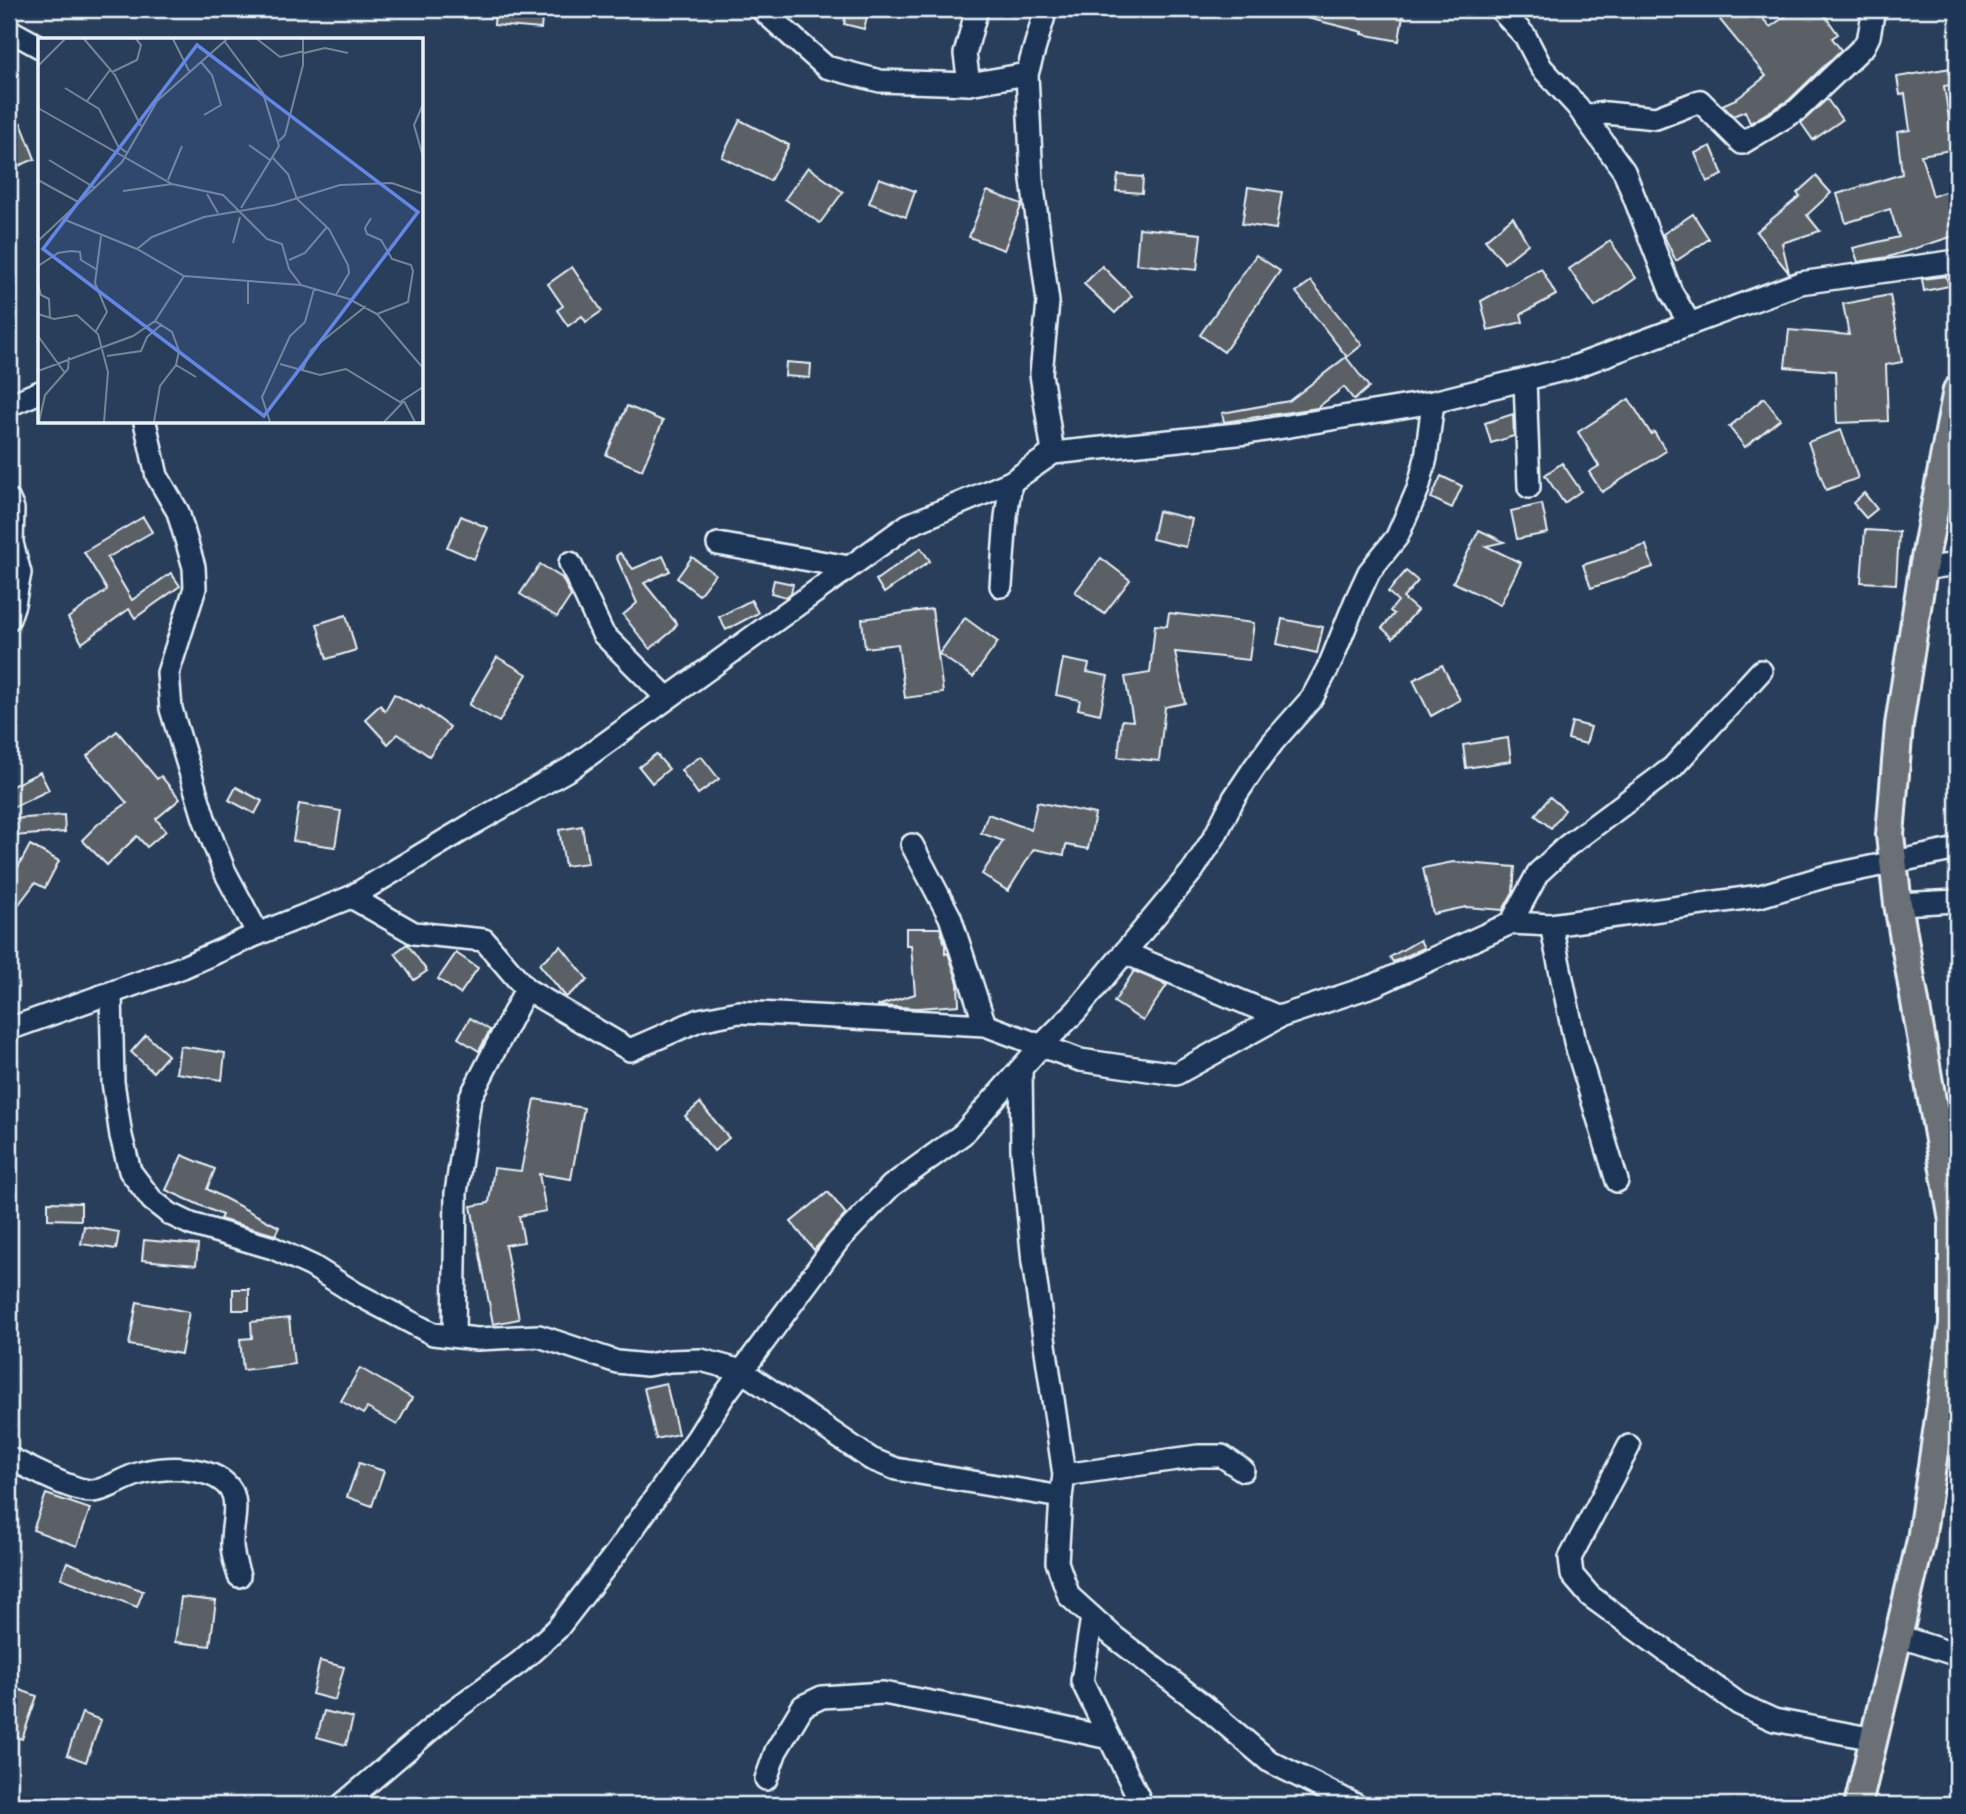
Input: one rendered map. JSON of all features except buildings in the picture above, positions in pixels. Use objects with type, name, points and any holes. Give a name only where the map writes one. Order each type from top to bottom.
[{"type":"main road","points":[[1858,1805],[1921,1540],[1953,1324],[1952,1221],[1946,1119],[1898,904],[1890,835],[1899,725],[1923,569],[1957,390]]},
{"type":"street","points":[[761,9],[826,67],[880,81],[970,83],[1027,74]]},
{"type":"street","points":[[970,83],[965,54],[977,9]]},
{"type":"street","points":[[1046,9],[1027,74],[1032,180],[1048,302],[1041,374],[1053,453]]},
{"type":"street","points":[[1500,9],[1525,36],[1541,67],[1584,116],[1624,171],[1671,292],[1690,324]]},
{"type":"street","points":[[1584,116],[1606,113],[1656,118],[1700,101],[1742,143],[1797,110],[1864,46],[1869,36],[1874,9]]},
{"type":"street","points":[[9,30],[38,46]]},
{"type":"street","points":[[9,1029],[183,967],[351,897],[571,768],[908,525],[1012,482],[1053,453],[1247,433],[1433,402],[1572,368],[1800,283],[1957,261]]},
{"type":"street","points":[[1525,380],[1529,487]]},
{"type":"street","points":[[9,405],[38,393]]},
{"type":"street","points":[[342,1805],[450,1713],[520,1662],[557,1629],[616,1553],[742,1371],[838,1241],[891,1186],[963,1134],[1076,1011],[1193,870],[1254,768],[1312,698],[1330,664],[1365,581],[1381,555],[1397,537],[1418,489],[1426,458],[1433,402]]},
{"type":"street","points":[[145,424],[157,476],[178,512],[194,567],[195,588],[168,673],[171,709],[204,818],[225,870],[258,934]]},
{"type":"street","points":[[1001,586],[1006,517],[1012,482]]},
{"type":"street","points":[[9,500],[13,509],[12,543],[20,573],[9,619]]},
{"type":"street","points":[[718,544],[849,567]]},
{"type":"street","points":[[570,564],[603,634],[667,698]]},
{"type":"street","points":[[1923,569],[1957,564]]},
{"type":"street","points":[[1511,923],[1538,873],[1566,846],[1672,768],[1761,671]]},
{"type":"street","points":[[912,845],[950,917],[985,1025]]},
{"type":"street","points":[[351,897],[414,933],[484,940],[526,989],[630,1050],[699,1020],[739,1012],[985,1025],[1080,1060],[1176,1074],[1279,1017],[1375,985],[1511,923],[1551,925],[1760,896],[1827,876],[1957,849]]},
{"type":"street","points":[[1898,904],[1957,901]]},
{"type":"street","points":[[1551,925],[1575,1042],[1617,1181]]},
{"type":"street","points":[[1125,953],[1279,1017]]},
{"type":"street","points":[[454,1336],[456,1193],[470,1098],[526,989]]},
{"type":"street","points":[[111,994],[113,1082],[121,1136],[130,1171],[152,1200],[170,1214],[191,1224],[273,1248],[312,1266],[355,1293],[433,1334],[506,1339],[539,1336],[617,1362],[646,1365],[701,1360],[742,1371],[871,1459],[897,1469],[1061,1497]]},
{"type":"street","points":[[1021,1069],[1022,1150],[1032,1262],[1064,1475],[1057,1562],[1069,1596],[1113,1636],[1203,1705],[1269,1761],[1356,1805]]},
{"type":"street","points":[[1629,1446],[1570,1558],[1572,1575],[1590,1596],[1711,1685],[1752,1711],[1774,1720],[1807,1728],[1874,1739]]},
{"type":"street","points":[[1064,1475],[1198,1456],[1222,1456],[1243,1470]]},
{"type":"street","points":[[9,1458],[90,1492],[101,1490],[139,1473],[163,1469],[192,1470],[217,1477],[227,1485],[235,1502],[232,1549],[239,1576]]},
{"type":"street","points":[[1092,1617],[1082,1681],[1142,1805]]},
{"type":"street","points":[[1898,1636],[1957,1655]]},
{"type":"street","points":[[766,1779],[776,1751],[803,1706],[822,1697],[883,1693],[1022,1718],[1109,1738]]}]
